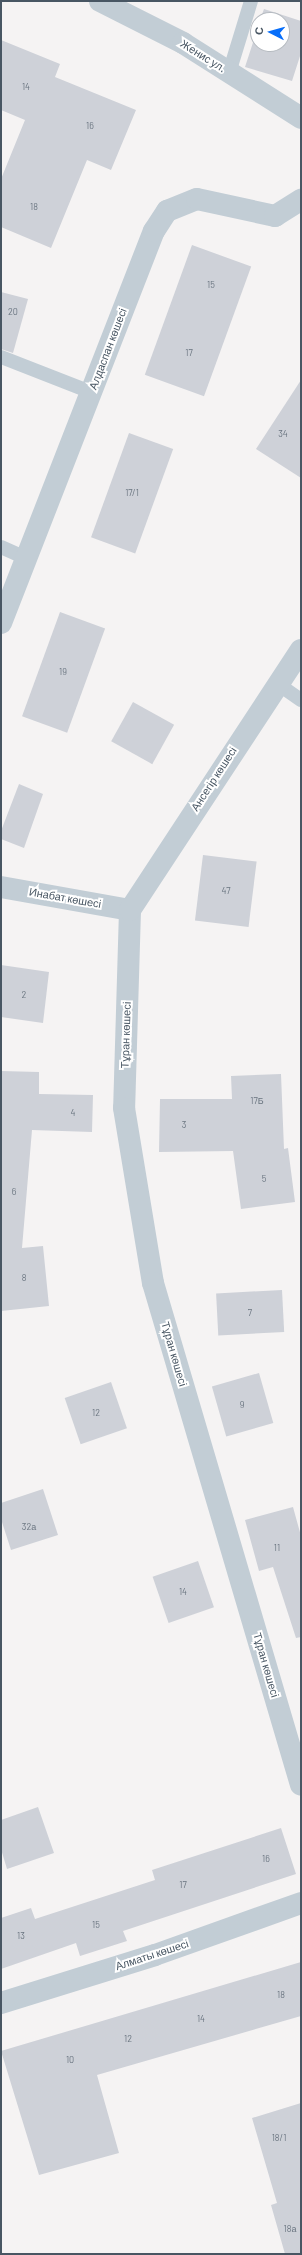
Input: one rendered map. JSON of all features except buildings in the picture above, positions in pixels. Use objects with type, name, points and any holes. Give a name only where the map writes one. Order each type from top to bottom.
[{"type":"street","name":"Женис ул.","points":[[100,1],[183,43],[301,118]]},
{"type":"street","name":"Алдаспан көшесі","points":[[1,623],[154,231],[167,211],[197,199],[275,216],[301,200]]},
{"type":"street","name":"Ансегір көшесі","points":[[130,910],[301,650]]},
{"type":"street","name":"Инабат көшесі","points":[[1,887],[130,910]]},
{"type":"street","name":"Тұран көшесі","points":[[130,910],[124,1108],[153,1283],[301,1785]]},
{"type":"street","name":"Алматы көшесі","points":[[1,2004],[155,1955],[301,1903]]},
{"type":"lane","points":[[229,72],[251,1]]},
{"type":"lane","points":[[1,357],[91,392]]},
{"type":"lane","points":[[1,547],[26,558]]},
{"type":"lane","points":[[278,684],[301,700]]}]
